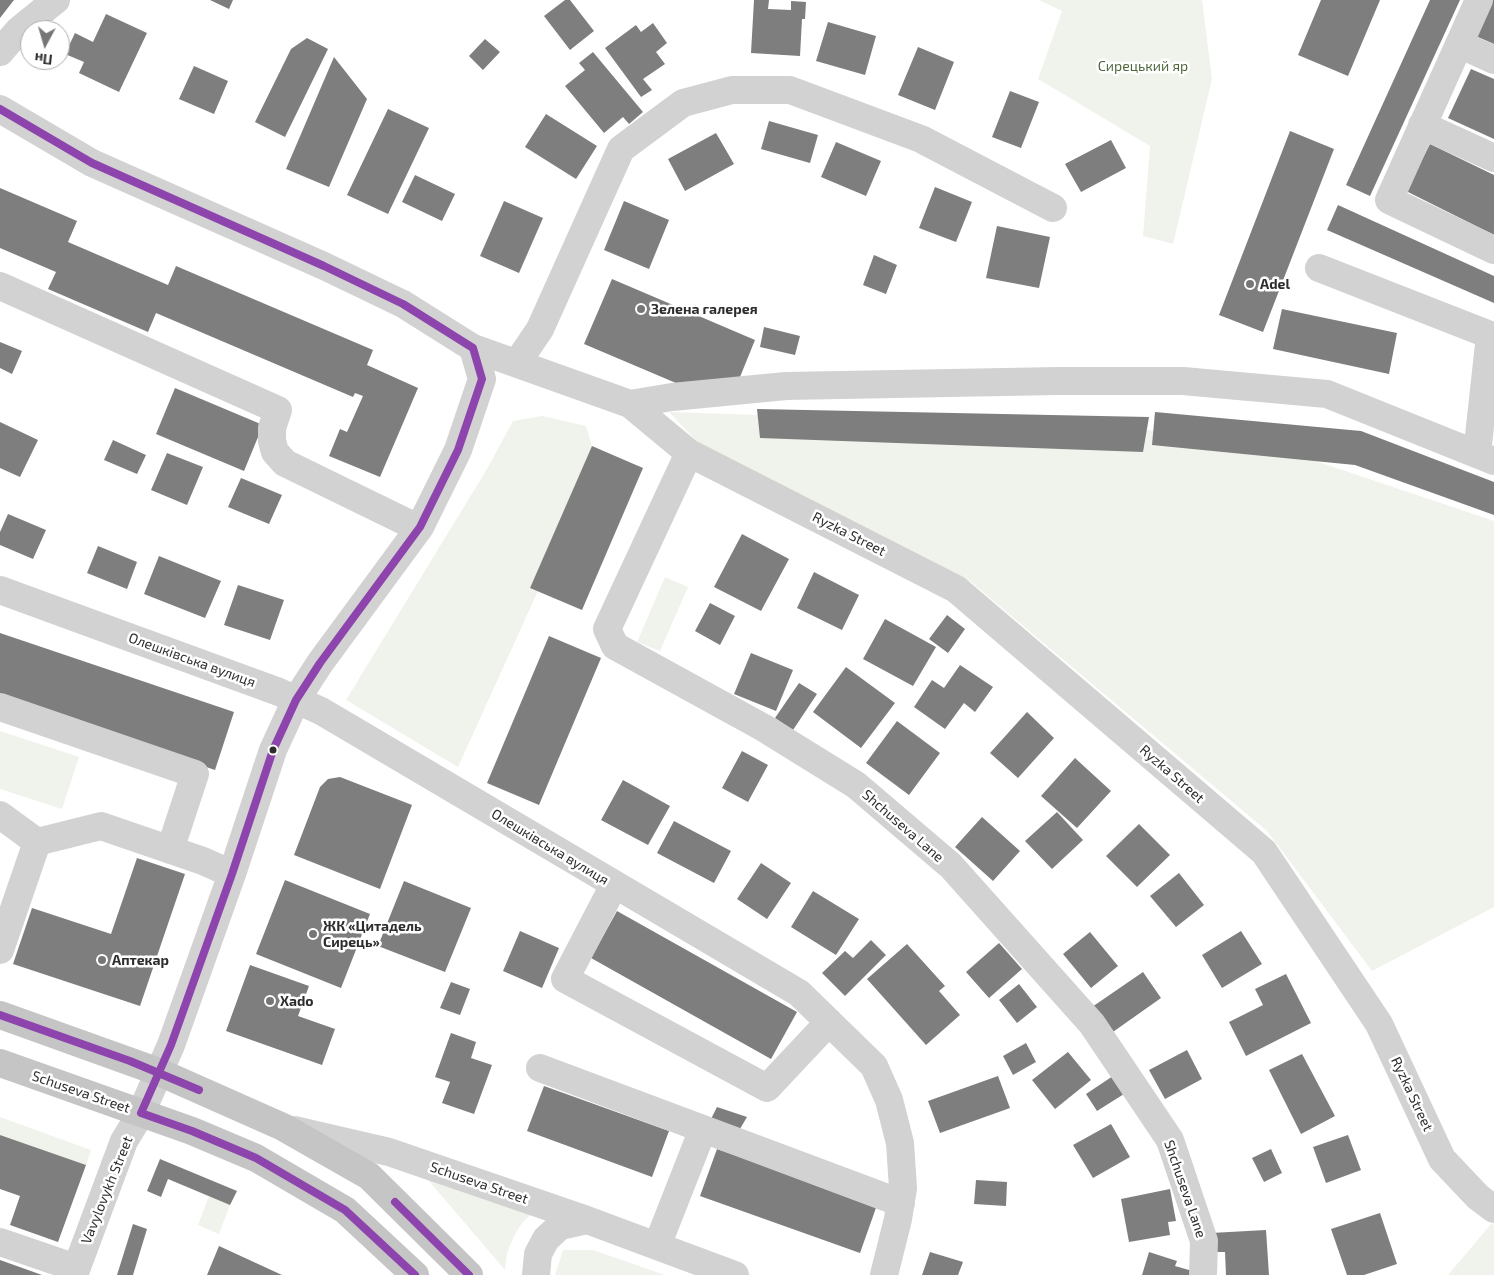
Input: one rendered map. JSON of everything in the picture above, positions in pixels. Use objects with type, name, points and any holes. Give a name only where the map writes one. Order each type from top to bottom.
[{"type":"main road","name":"Schuseva Street","points":[[0,1015],[159,1072],[283,1127],[369,1176],[469,1275]]},
{"type":"main road","name":"Schuseva Street","points":[[0,1063],[192,1131],[256,1158],[345,1210],[413,1274]]},
{"type":"street","points":[[0,52],[18,30],[56,0]]},
{"type":"street","points":[[1479,0],[1389,200],[1494,250]]},
{"type":"street","points":[[1459,44],[1494,60]]},
{"type":"street","points":[[517,363],[540,329],[621,150],[683,103],[732,90],[790,90],[921,139],[1053,208]]},
{"type":"street","name":"Ryzka Street","points":[[0,109],[92,163],[324,266],[403,304],[473,348],[630,404],[689,453],[956,588],[1264,852],[1379,1024],[1442,1159],[1478,1197],[1494,1209]]},
{"type":"street","points":[[1422,125],[1494,158]]},
{"type":"street","points":[[630,404],[672,397],[786,386],[1183,381],[1327,394],[1486,457],[1490,335],[1319,268]]},
{"type":"street","points":[[0,286],[278,410],[272,428],[272,441],[275,452],[285,463],[408,523],[420,527]]},
{"type":"street","name":"Vavylovykh Street","points":[[75,1271],[124,1141],[140,1113],[171,1045],[232,874],[273,750],[296,700],[320,663],[420,527],[458,450],[482,379],[473,348]]},
{"type":"street","name":"Shchuseva Lane","points":[[689,453],[606,629],[615,646],[764,728],[856,785],[951,866],[1092,1024],[1170,1140],[1204,1241],[1203,1275]]},
{"type":"street","name":"Олешківська вулиця","points":[[0,590],[279,692],[321,711],[799,993],[874,1066],[889,1100],[900,1142],[903,1188],[884,1275]]},
{"type":"street","points":[[0,707],[194,774],[170,850]]},
{"type":"street","points":[[0,815],[37,842]]},
{"type":"street","points":[[37,842],[101,826],[203,861],[232,874]]},
{"type":"street","points":[[0,950],[37,842]]},
{"type":"street","points":[[614,885],[565,979],[767,1088],[829,1022]]},
{"type":"street","points":[[540,1068],[901,1203]]},
{"type":"street","name":"Schuseva Street","points":[[283,1127],[389,1152],[587,1220],[735,1275]]},
{"type":"street","points":[[657,1246],[703,1129]]},
{"type":"street","points":[[536,1275],[538,1254],[546,1239],[560,1226],[587,1220]]},
{"type":"street","points":[[0,1242],[75,1271]]},
{"type":"green space","name":"Сирецький яр","points":[[1039,0],[1202,0],[1212,79],[1173,244],[1143,236],[1150,146],[1038,79],[1062,11]]},
{"type":"green space","points":[[669,412],[1130,427],[1301,456],[1494,521],[1494,907],[1372,971],[1267,831],[971,582],[702,447]]},
{"type":"green space","points":[[542,416],[586,426],[592,446],[530,588],[538,591],[458,767],[346,700],[487,469],[513,421]]},
{"type":"green space","points":[[665,577],[688,587],[660,651],[637,642]]},
{"type":"green space","points":[[0,731],[79,757],[62,809],[0,789]]},
{"type":"green space","points":[[0,1117],[91,1150],[86,1165],[0,1135]]},
{"type":"green space","points":[[423,1174],[534,1211],[522,1223],[514,1236],[507,1253],[505,1270]]},
{"type":"green space","points":[[209,1196],[230,1205],[219,1234],[198,1225]]},
{"type":"green space","points":[[1492,1223],[1494,1225],[1494,1275],[1448,1275]]},
{"type":"green space","points":[[563,1250],[593,1250],[665,1275],[555,1275]]},
{"type":"building","points":[[0,0],[14,0],[0,18]]},
{"type":"building","points":[[210,0],[233,0],[229,9]]},
{"type":"building","points":[[565,0],[570,0],[594,31],[570,50],[544,16]]},
{"type":"building","points":[[754,0],[769,0],[768,9],[791,10],[791,1],[806,2],[805,19],[802,19],[800,56],[751,53]]},
{"type":"building","points":[[1321,0],[1380,0],[1348,76],[1298,55]]},
{"type":"building","points":[[1430,0],[1460,0],[1370,196],[1346,185]]},
{"type":"building","points":[[1486,0],[1494,0],[1494,44],[1471,34]]},
{"type":"building","points":[[106,14],[147,33],[119,92],[79,73],[84,62],[70,56],[70,44],[75,33],[93,42]]},
{"type":"building","points":[[828,22],[876,36],[865,75],[816,61]]},
{"type":"building","points":[[653,23],[667,43],[656,52],[665,64],[643,79],[652,90],[641,97],[605,48],[636,25],[641,32]]},
{"type":"building","points":[[307,38],[328,49],[285,137],[255,122],[291,49]]},
{"type":"building","points":[[485,39],[500,52],[483,70],[469,56]]},
{"type":"building","points":[[918,47],[954,62],[935,110],[898,95]]},
{"type":"building","points":[[593,52],[643,112],[629,124],[623,117],[604,133],[565,86],[585,70],[579,63]]},
{"type":"building","points":[[334,57],[367,99],[329,187],[286,169]]},
{"type":"building","points":[[194,66],[228,81],[214,114],[179,99]]},
{"type":"building","points":[[1471,69],[1494,79],[1494,139],[1448,118]]},
{"type":"building","points":[[1010,91],[1039,102],[1021,148],[992,137]]},
{"type":"building","points":[[388,109],[429,128],[388,214],[347,195]]},
{"type":"building","points":[[546,114],[597,146],[576,179],[525,147]]},
{"type":"building","points":[[769,121],[818,135],[810,163],[761,149]]},
{"type":"building","points":[[1290,131],[1334,149],[1263,332],[1219,315]]},
{"type":"building","points":[[716,133],[734,164],[685,191],[668,159]]},
{"type":"building","points":[[1111,140],[1126,168],[1081,192],[1065,164]]},
{"type":"building","points":[[836,142],[881,161],[866,196],[821,177]]},
{"type":"building","points":[[1430,144],[1494,175],[1494,235],[1406,191]]},
{"type":"building","points":[[415,175],[455,194],[442,221],[402,202]]},
{"type":"building","points":[[935,187],[972,202],[956,242],[919,228]]},
{"type":"building","points":[[0,188],[77,221],[68,242],[168,285],[176,266],[373,350],[367,365],[418,388],[380,477],[329,456],[340,429],[347,432],[363,396],[355,393],[353,397],[156,313],[148,332],[48,289],[56,272],[0,248]]},
{"type":"building","points":[[504,201],[543,218],[519,273],[480,256]]},
{"type":"building","points":[[624,201],[669,220],[649,269],[604,250]]},
{"type":"building","points":[[1338,205],[1494,276],[1494,303],[1327,230]]},
{"type":"building","points":[[997,226],[1050,237],[1039,288],[986,278]]},
{"type":"building","points":[[874,255],[897,265],[886,294],[863,285]]},
{"type":"building","name":"Зелена галерея","points":[[612,279],[755,340],[740,377],[683,386],[584,344]]},
{"type":"building","points":[[1282,309],[1397,333],[1389,374],[1273,349]]},
{"type":"building","points":[[764,327],[800,336],[795,355],[760,347]]},
{"type":"building","points":[[0,342],[22,351],[12,374],[0,368]]},
{"type":"building","points":[[175,388],[263,425],[244,471],[156,434]]},
{"type":"building","points":[[757,409],[1149,417],[1143,452],[760,438]]},
{"type":"building","points":[[1155,412],[1361,431],[1494,482],[1494,515],[1355,465],[1152,445]]},
{"type":"building","points":[[0,422],[38,440],[20,477],[0,468]]},
{"type":"building","points":[[113,440],[146,455],[137,474],[104,460]]},
{"type":"building","points":[[592,446],[643,468],[582,610],[530,588]]},
{"type":"building","points":[[167,453],[203,467],[187,505],[151,490]]},
{"type":"building","points":[[241,478],[282,495],[269,524],[228,507]]},
{"type":"building","points":[[8,514],[46,530],[33,559],[0,545],[0,532]]},
{"type":"building","points":[[742,534],[789,559],[761,611],[714,587]]},
{"type":"building","points":[[98,546],[137,562],[127,589],[87,573]]},
{"type":"building","points":[[159,556],[221,581],[205,618],[144,594]]},
{"type":"building","points":[[814,572],[859,595],[842,630],[797,608]]},
{"type":"building","points":[[238,585],[284,600],[270,640],[224,625]]},
{"type":"building","points":[[710,603],[735,616],[720,645],[695,631]]},
{"type":"building","points":[[947,615],[965,629],[948,653],[929,639]]},
{"type":"building","points":[[885,619],[936,647],[913,686],[863,659]]},
{"type":"building","points":[[0,633],[234,712],[215,770],[0,697]]},
{"type":"building","points":[[549,636],[601,658],[539,805],[487,783]]},
{"type":"building","points":[[751,653],[793,670],[776,711],[734,694]]},
{"type":"building","points":[[960,665],[993,687],[975,712],[964,703],[945,729],[914,707],[932,680],[944,688]]},
{"type":"building","points":[[846,667],[895,703],[861,748],[813,712]]},
{"type":"building","points":[[799,683],[817,694],[793,730],[775,718]]},
{"type":"building","points":[[1027,712],[1054,738],[1018,778],[990,753]]},
{"type":"building","points":[[897,721],[940,753],[909,795],[866,763]]},
{"type":"building","points":[[742,751],[768,765],[748,802],[722,788]]},
{"type":"building","points":[[1075,758],[1111,791],[1077,828],[1041,796]]},
{"type":"building","points":[[340,777],[412,805],[380,889],[294,855],[320,787],[328,779]]},
{"type":"building","points":[[623,780],[670,806],[648,845],[601,820]]},
{"type":"building","points":[[1057,812],[1083,840],[1052,869],[1025,841]]},
{"type":"building","points":[[982,817],[1020,851],[993,881],[955,847]]},
{"type":"building","points":[[674,821],[731,851],[714,883],[657,853]]},
{"type":"building","points":[[1139,824],[1170,855],[1137,887],[1106,856]]},
{"type":"building","points":[[137,858],[185,874],[140,1006],[13,964],[32,908],[111,934]]},
{"type":"building","points":[[761,863],[791,883],[767,919],[737,899]]},
{"type":"building","points":[[1179,873],[1204,905],[1176,927],[1150,896]]},
{"type":"building","name":"ЖК «Цитадель Сирець»","points":[[285,880],[370,914],[341,988],[256,954]]},
{"type":"building","points":[[404,881],[471,908],[445,972],[378,946]]},
{"type":"building","points":[[813,891],[859,919],[836,955],[791,927]]},
{"type":"building","points":[[617,911],[797,1012],[771,1059],[591,958]]},
{"type":"building","points":[[520,931],[559,948],[542,988],[503,971]]},
{"type":"building","points":[[1241,931],[1262,964],[1222,988],[1202,955]]},
{"type":"building","points":[[1090,932],[1118,966],[1091,988],[1063,954]]},
{"type":"building","points":[[871,940],[886,955],[845,996],[822,973],[845,951],[853,958]]},
{"type":"building","points":[[999,943],[1022,969],[989,998],[966,972]]},
{"type":"building","points":[[907,944],[945,986],[939,991],[960,1015],[926,1045],[867,979]]},
{"type":"building","name":"Xado","points":[[250,965],[309,986],[298,1016],[335,1029],[322,1065],[226,1031]]},
{"type":"building","points":[[1143,972],[1161,998],[1110,1034],[1092,1007]]},
{"type":"building","points":[[1286,974],[1311,1023],[1246,1056],[1229,1022],[1263,1005],[1255,989]]},
{"type":"building","points":[[451,982],[470,989],[460,1015],[440,1008]]},
{"type":"building","points":[[1019,984],[1037,1007],[1017,1023],[999,1000]]},
{"type":"building","points":[[451,1033],[476,1042],[471,1058],[492,1065],[474,1114],[442,1103],[450,1082],[435,1077]]},
{"type":"building","points":[[1026,1043],[1036,1062],[1013,1075],[1003,1056]]},
{"type":"building","points":[[1187,1050],[1202,1079],[1165,1099],[1149,1070]]},
{"type":"building","points":[[1068,1052],[1091,1080],[1055,1109],[1032,1080]]},
{"type":"building","points":[[1302,1054],[1335,1116],[1301,1134],[1269,1070]]},
{"type":"building","points":[[998,1076],[1010,1108],[940,1133],[928,1101]]},
{"type":"building","points":[[1113,1076],[1124,1094],[1097,1111],[1086,1094]]},
{"type":"building","points":[[544,1086],[669,1131],[652,1177],[527,1131]]},
{"type":"building","points":[[717,1107],[747,1117],[737,1134],[708,1125]]},
{"type":"building","points":[[1111,1124],[1130,1157],[1093,1178],[1073,1145]]},
{"type":"building","points":[[0,1135],[86,1165],[58,1242],[10,1225],[20,1196],[0,1189]]},
{"type":"building","points":[[1348,1135],[1361,1170],[1326,1183],[1313,1147]]},
{"type":"building","points":[[717,1149],[877,1205],[860,1253],[700,1196]]},
{"type":"building","points":[[1271,1149],[1282,1173],[1264,1182],[1252,1158]]},
{"type":"building","points":[[160,1159],[237,1191],[230,1205],[168,1179],[161,1197],[147,1191]]},
{"type":"building","points":[[976,1180],[1007,1182],[1006,1206],[974,1204]]},
{"type":"building","points":[[1170,1189],[1176,1221],[1168,1222],[1170,1235],[1129,1242],[1121,1199]]},
{"type":"building","points":[[1380,1213],[1397,1264],[1364,1275],[1347,1275],[1331,1229]]},
{"type":"building","points":[[133,1224],[147,1229],[133,1275],[117,1275]]},
{"type":"building","points":[[1266,1230],[1269,1275],[1226,1275],[1225,1252],[1212,1252],[1211,1233]]},
{"type":"building","points":[[219,1246],[282,1275],[207,1275]]},
{"type":"building","points":[[930,1252],[963,1262],[958,1275],[922,1275]]},
{"type":"building","points":[[1149,1252],[1177,1261],[1175,1266],[1196,1272],[1195,1275],[1142,1275]]},
{"type":"building","points":[[0,1260],[42,1275],[0,1275]]},
{"type":"transit line","points":[[0,109],[92,163],[324,266],[403,304],[473,348],[482,379],[458,450],[420,527],[320,663],[296,700],[273,750],[232,874],[171,1045],[141,1113],[192,1131],[256,1158],[345,1210],[415,1275]]},
{"type":"transit line","points":[[0,1015],[130,1061],[199,1090]]},
{"type":"transit line","points":[[395,1202],[469,1275]]},
{"type":"place","name":"Adel","points":[[1250,284]]},
{"type":"place","name":"Зелена галерея","points":[[641,309]]},
{"type":"place","name":"ЖК «Цитадель Сирець»","points":[[313,934]]},
{"type":"place","name":"Аптекар","points":[[102,960]]},
{"type":"place","name":"Xado","points":[[270,1001]]}]
